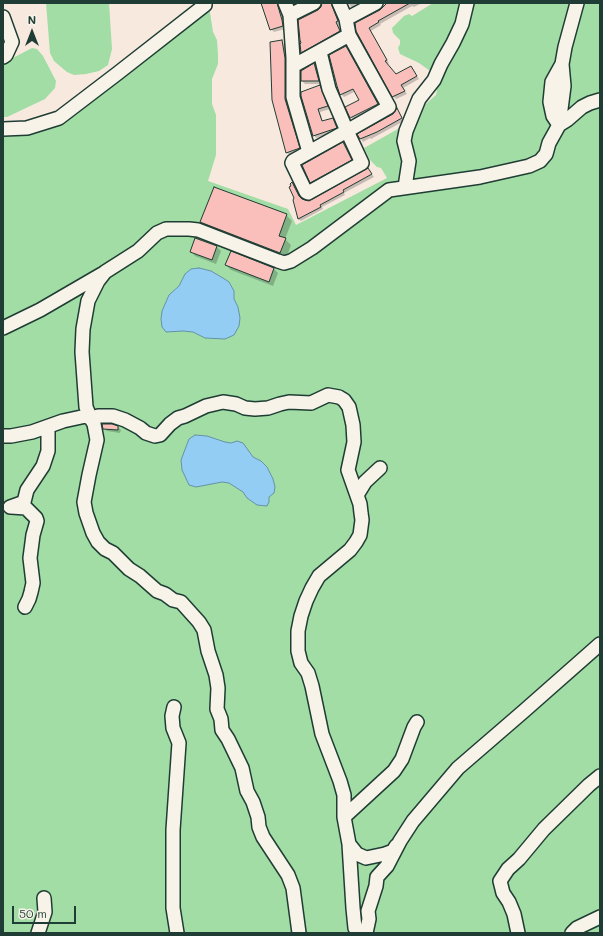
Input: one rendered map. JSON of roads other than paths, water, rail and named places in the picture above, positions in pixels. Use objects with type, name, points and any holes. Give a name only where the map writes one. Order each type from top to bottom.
[{"type":"street","points":[[3,128],[27,128],[59,118],[143,54],[205,3]]},
{"type":"street","points":[[285,3],[290,16],[293,97],[309,152]]},
{"type":"street","points":[[290,16],[314,3]]},
{"type":"street","points":[[320,52],[329,89],[347,131],[362,163],[308,193],[306,192],[292,161],[347,131],[389,107],[349,35],[346,19],[339,3]]},
{"type":"street","points":[[346,19],[376,3]]},
{"type":"street","points":[[405,187],[409,162],[404,141],[406,131],[419,98],[434,80],[453,43],[462,24],[467,3]]},
{"type":"street","points":[[3,328],[40,310],[106,272],[138,251],[157,233],[166,229],[198,230],[278,262],[284,263],[291,261],[312,248],[389,190],[480,177],[529,166],[540,161],[546,154],[549,143],[559,125],[564,86],[562,64],[564,47],[577,3]]},
{"type":"street","points":[[3,17],[12,42],[6,55],[3,57]]},
{"type":"street","points":[[563,17],[568,35]]},
{"type":"street","points":[[293,66],[349,35]]},
{"type":"street","points":[[559,125],[590,102],[600,100]]},
{"type":"street","points":[[106,272],[98,281],[88,301],[83,329],[82,352],[86,407],[94,424],[97,440],[84,502],[86,514],[93,533],[98,542],[105,549],[157,591],[182,602],[204,630],[208,651],[216,675],[218,688],[217,709],[221,719],[222,730],[242,768],[247,791],[253,802],[263,837],[288,875],[293,888],[299,933]]},
{"type":"street","points":[[91,419],[98,416],[113,416],[125,420],[146,433],[155,436],[160,435],[178,418],[206,406],[222,402],[255,409],[268,408],[289,402],[311,402],[324,395],[334,395],[344,400],[349,407],[352,416],[354,442],[348,470],[362,513],[360,535],[350,550],[319,576],[312,588],[300,616],[298,651],[301,663],[308,673],[322,734],[344,795],[344,817],[349,844],[355,928],[358,933]]},
{"type":"street","points":[[3,436],[11,436],[86,416],[91,419]]},
{"type":"street","points":[[7,508],[24,502],[27,490],[43,466],[48,450],[48,427]]},
{"type":"street","points":[[357,495],[365,482],[380,468]]},
{"type":"street","points":[[7,508],[26,508],[37,521],[30,558],[33,583],[29,599],[25,607]]},
{"type":"street","points":[[349,844],[357,854],[366,858],[393,851],[413,821],[458,768],[524,712],[600,644]]},
{"type":"street","points":[[174,707],[172,716],[173,728],[179,742],[173,830],[173,908],[177,933]]},
{"type":"street","points":[[344,817],[394,771],[402,759],[417,722]]},
{"type":"street","points":[[518,933],[514,914],[509,902],[502,892],[500,881],[508,869],[519,859],[544,829],[600,776]]},
{"type":"street","points":[[366,933],[369,919],[368,911],[378,877],[387,866],[400,841]]},
{"type":"street","points":[[38,933],[45,912],[44,898]]},
{"type":"street","points":[[572,933],[577,928],[600,917]]},
{"type":"water","points":[[199,268],[211,271],[223,278],[229,282],[234,291],[234,299],[238,307],[240,318],[239,326],[234,335],[225,339],[205,338],[193,332],[166,332],[162,327],[162,311],[169,295],[179,286],[185,274],[191,269]]},
{"type":"water","points":[[195,435],[207,436],[231,443],[237,441],[243,443],[253,457],[261,461],[267,467],[273,479],[275,487],[274,493],[269,497],[267,506],[257,505],[247,498],[243,492],[229,483],[222,482],[196,487],[189,485],[182,470],[181,460],[189,439]]}]
